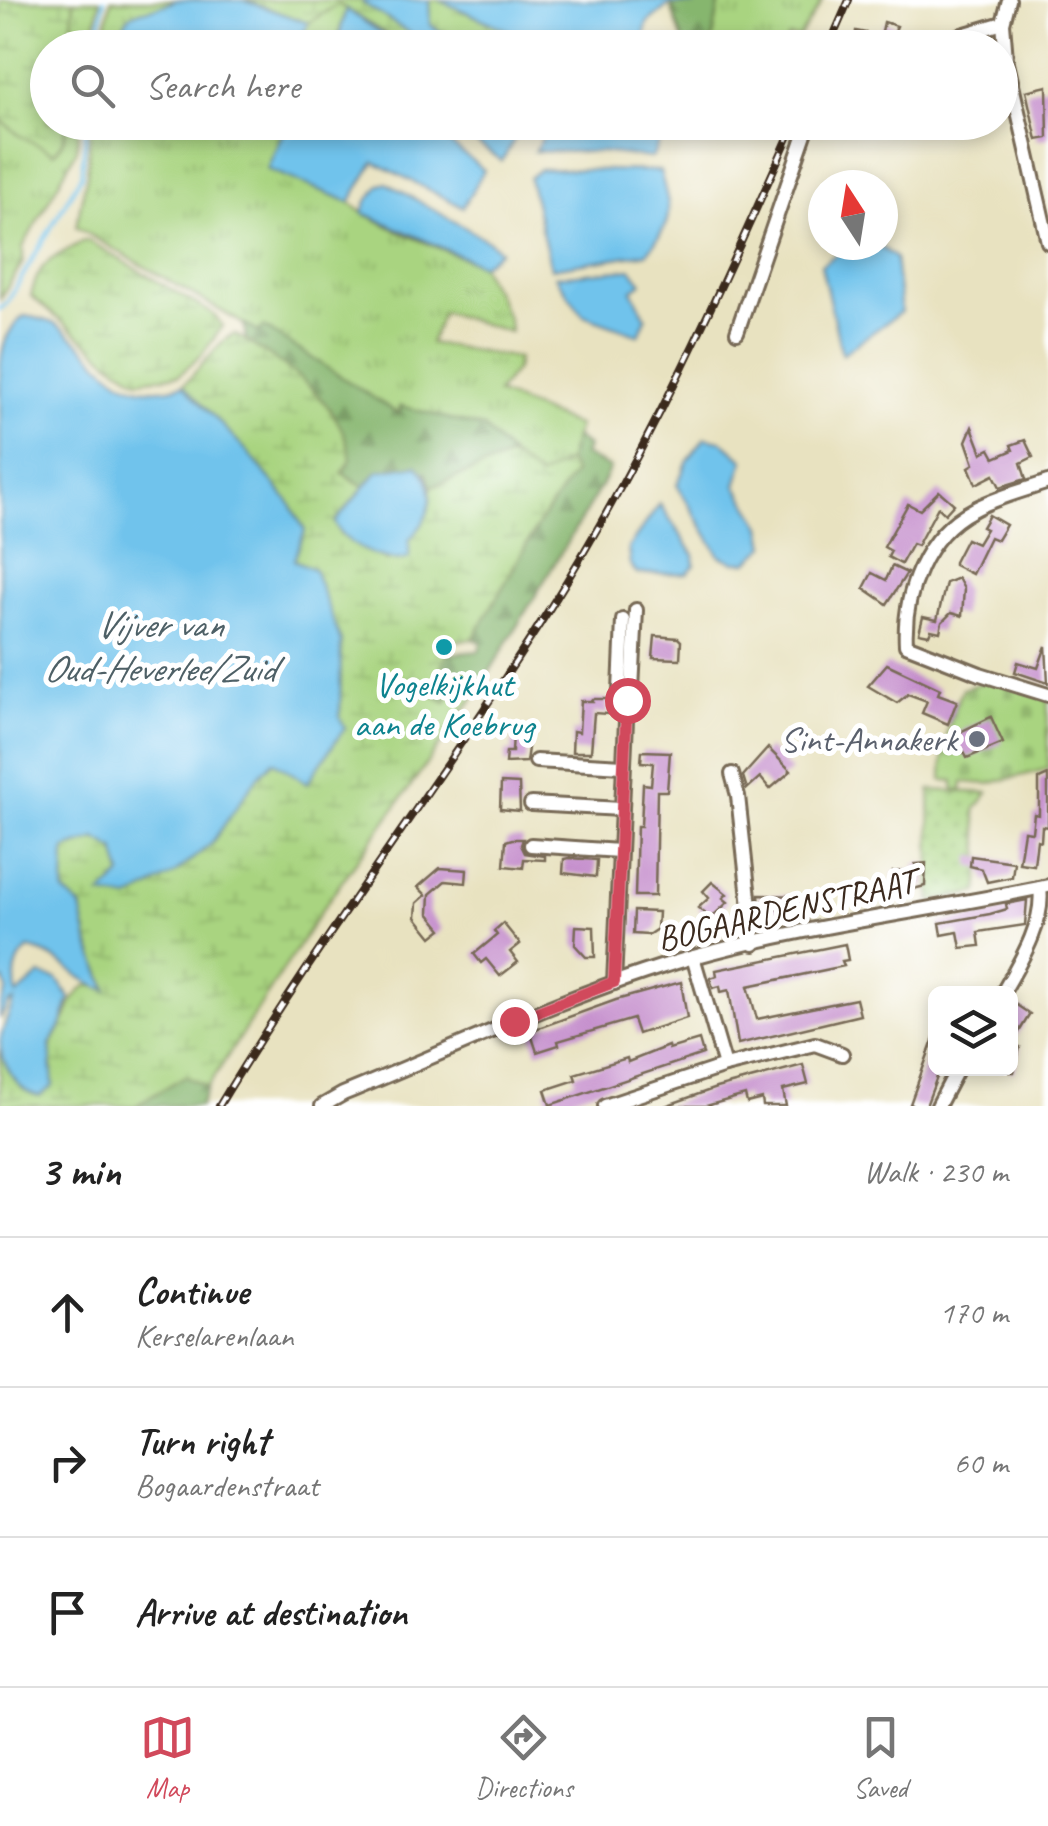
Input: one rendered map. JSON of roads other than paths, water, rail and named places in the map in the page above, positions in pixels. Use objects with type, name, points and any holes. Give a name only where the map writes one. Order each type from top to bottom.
[{"type":"street","points":[[1004,30],[1009,0]]},
{"type":"street","points":[[977,30],[1003,22]]},
{"type":"street","points":[[1018,115],[1048,242]]},
{"type":"street","points":[[737,332],[803,140]]},
{"type":"street","points":[[1048,482],[972,510],[935,542],[913,588],[904,626],[906,646],[1048,695]]},
{"type":"street","points":[[614,982],[621,809],[636,610]]},
{"type":"street","points":[[623,620],[620,691],[630,695]]},
{"type":"street","points":[[630,695],[639,686],[643,655]]},
{"type":"street","points":[[536,761],[624,766]]},
{"type":"street","points":[[732,774],[738,796],[754,944]]},
{"type":"street","points":[[532,804],[621,809]]},
{"type":"street","points":[[530,845],[619,851]]},
{"type":"street","points":[[1006,986],[1022,958],[1044,887]]},
{"type":"street","name":"BOGAARDENSTRAAT","points":[[322,1106],[514,1021],[614,982],[693,958],[1044,887]]},
{"type":"street","points":[[693,958],[725,1066]]},
{"type":"street","points":[[605,1106],[725,1066],[815,1044],[842,1054]]},
{"type":"street","points":[[938,1106],[954,1076]]},
{"type":"water","points":[[176,0],[243,0],[308,23],[305,30],[123,30],[133,14]]},
{"type":"water","points":[[429,0],[430,24],[438,30],[405,30],[363,3]]},
{"type":"water","points":[[439,0],[695,0],[694,5],[670,4],[647,23],[646,30],[507,30]]},
{"type":"water","points":[[346,9],[376,30],[341,30]]},
{"type":"water","points":[[280,140],[446,140],[484,170],[463,207],[374,162],[350,202],[267,169]]},
{"type":"water","points":[[472,140],[514,140],[502,161]]},
{"type":"water","points":[[541,140],[660,140],[652,158],[604,152],[535,151]]},
{"type":"water","points":[[540,169],[660,171],[668,206],[662,231],[647,253],[551,268],[529,178]]},
{"type":"water","points":[[387,183],[500,251],[481,265],[363,213],[380,185]]},
{"type":"water","points":[[828,260],[895,260],[901,312],[842,354],[821,265]]},
{"type":"water","points":[[631,269],[642,283],[632,290],[646,318],[639,335],[583,315],[555,276]]},
{"type":"water","name":"Vijver van Oud-Heverlee/Zuid","points":[[24,316],[55,324],[125,383],[159,389],[183,385],[246,450],[290,503],[305,531],[294,560],[314,569],[341,642],[340,718],[345,728],[307,783],[273,761],[211,844],[174,874],[130,899],[101,895],[122,875],[115,850],[96,839],[65,849],[64,892],[81,907],[88,941],[107,990],[39,952],[28,949],[20,959],[15,976],[17,995],[40,975],[57,979],[70,998],[50,1044],[53,1086],[40,1096],[24,1089],[12,1075],[0,1040],[14,1001],[0,1019],[0,1005],[7,990],[4,980],[0,981],[0,370],[6,340]]},
{"type":"water","points":[[705,438],[722,441],[744,460],[736,485],[762,526],[766,546],[748,562],[720,556],[677,485],[688,460]]},
{"type":"water","points":[[417,465],[429,484],[430,504],[423,523],[409,540],[409,558],[378,556],[346,538],[335,522],[378,471]]},
{"type":"water","points":[[660,504],[694,555],[695,565],[687,573],[637,574],[630,564],[628,548]]},
{"type":"waterway","points":[[100,30],[104,0]]},
{"type":"waterway","points":[[0,309],[81,176],[85,140]]},
{"type":"railway","points":[[836,30],[849,0]]},
{"type":"railway","points":[[219,1106],[299,980],[510,671],[585,550],[651,431],[787,140]]},
{"type":"place","name":"Vogelkijkhut aan de Koebrug","points":[[444,647]]},
{"type":"place","name":"Sint-Annakerk","points":[[977,739]]}]
